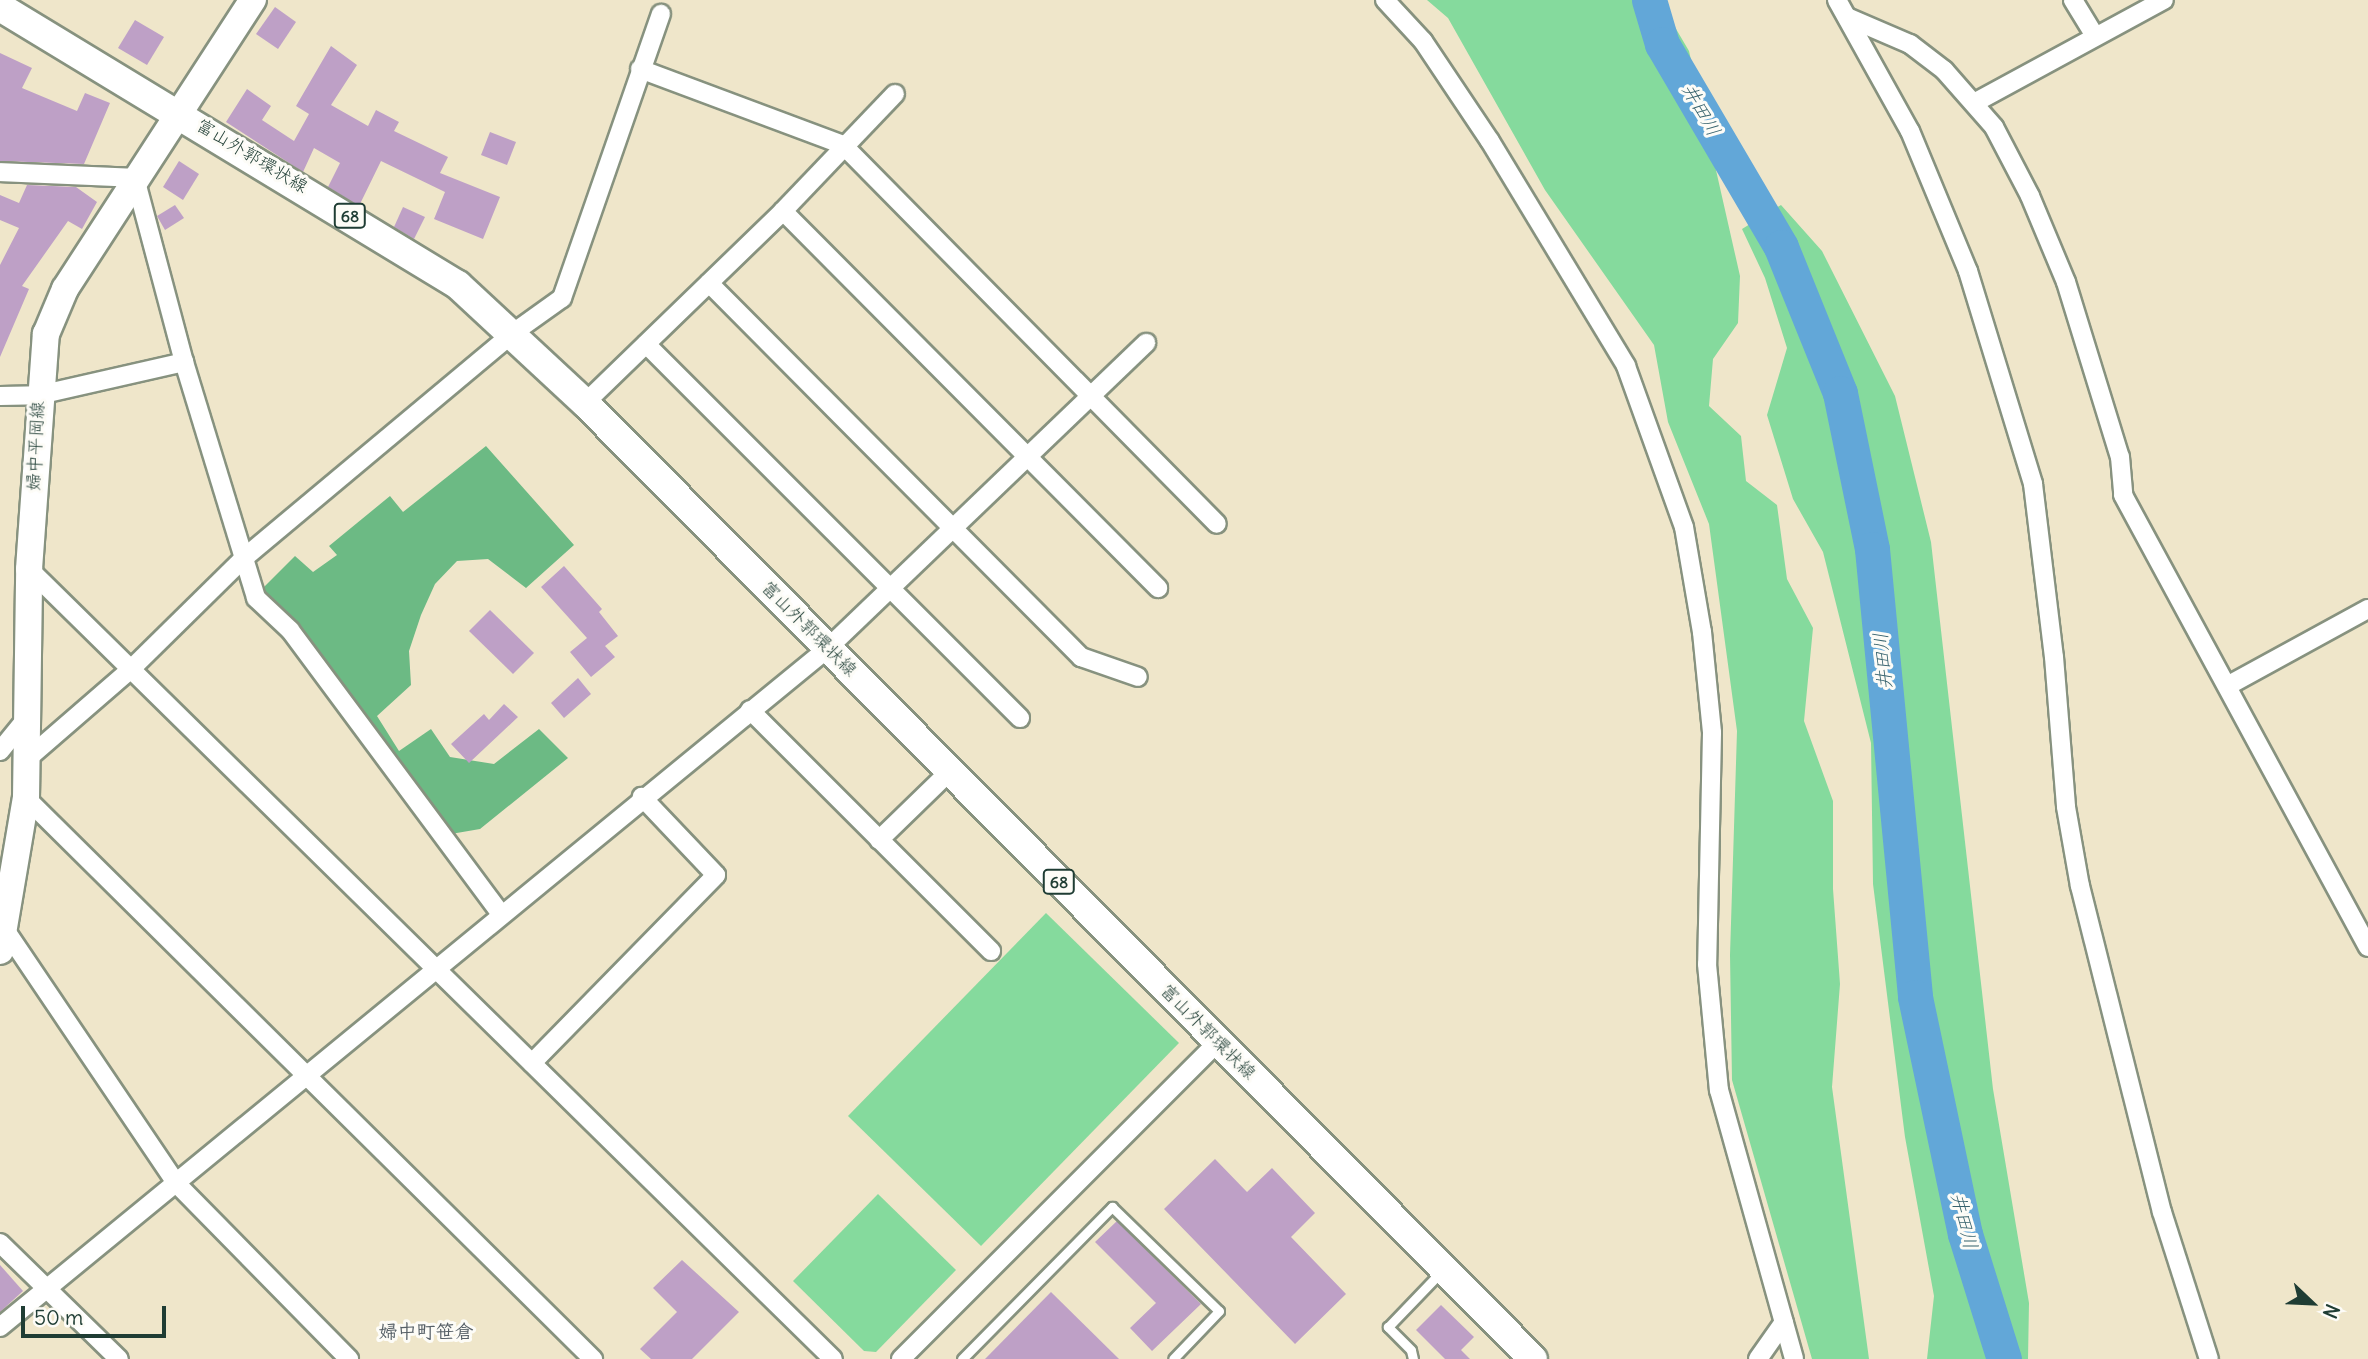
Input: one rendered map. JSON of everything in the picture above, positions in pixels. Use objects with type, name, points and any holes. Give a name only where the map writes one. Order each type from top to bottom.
[{"type":"main road","name":"婦中平岡線","points":[[2,935],[26,799],[29,569],[39,395],[46,334],[65,289],[177,110],[253,0]]},
{"type":"main road","name":"富山外郭環状線","points":[[0,7],[177,110],[429,264],[513,333],[1533,1359]]},
{"type":"street","points":[[1385,0],[1423,41],[1490,141],[1626,366],[1684,527],[1702,632],[1712,733],[1707,964],[1719,1090],[1794,1359]]},
{"type":"street","points":[[1837,0],[1910,131],[1968,271],[2032,484],[2054,657],[2066,807],[2080,886],[2162,1212],[2209,1359]]},
{"type":"street","points":[[2073,0],[2095,36]]},
{"type":"street","points":[[1974,103],[2164,0]]},
{"type":"street","points":[[26,760],[131,669],[244,558],[513,333],[562,298],[661,14]]},
{"type":"street","points":[[1847,17],[1910,44],[1944,70],[1994,127],[2030,196],[2066,282],[2120,457],[2123,495],[2229,685],[2368,947]]},
{"type":"street","points":[[640,69],[843,145],[1217,524]]},
{"type":"street","points":[[585,403],[783,211],[843,145],[895,94]]},
{"type":"street","points":[[0,172],[135,178],[184,362],[256,598],[290,630],[500,913]]},
{"type":"street","points":[[783,211],[1158,587]]},
{"type":"street","points":[[709,283],[1081,657],[1138,677]]},
{"type":"street","points":[[0,1327],[308,1076],[500,913],[828,648],[1029,459],[1146,343]]},
{"type":"street","points":[[646,344],[1020,718]]},
{"type":"street","points":[[0,396],[39,395],[184,362]]},
{"type":"street","points":[[29,569],[833,1359]]},
{"type":"street","points":[[2229,685],[2368,609]]},
{"type":"street","points":[[750,710],[990,951]]},
{"type":"street","points":[[0,751],[26,719]]},
{"type":"street","points":[[879,840],[949,772]]},
{"type":"street","points":[[532,1063],[716,875],[642,797]]},
{"type":"street","points":[[26,799],[593,1359]]},
{"type":"street","points":[[2,935],[176,1183],[349,1359]]},
{"type":"street","points":[[901,1359],[1218,1042]]},
{"type":"street","points":[[0,1242],[119,1359]]},
{"type":"street","points":[[1758,1359],[1784,1322]]},
{"type":"lane","points":[[962,1359],[1112,1207],[1219,1311],[1173,1359]]},
{"type":"lane","points":[[1413,1359],[1411,1350],[1388,1327],[1444,1269]]},
{"type":"green space","points":[[1427,0],[1659,0],[1689,51],[1740,276],[1738,323],[1713,359],[1709,406],[1741,436],[1746,481],[1777,505],[1787,579],[1813,628],[1804,721],[1833,801],[1833,889],[1840,984],[1832,1087],[1869,1359],[1812,1359],[1732,1080],[1730,955],[1737,731],[1709,524],[1668,422],[1654,345],[1545,190],[1448,18]]},
{"type":"green space","points":[[1781,205],[1822,251],[1895,396],[1931,542],[1993,1089],[2029,1303],[2028,1359],[1927,1359],[1934,1296],[1905,1137],[1873,884],[1871,743],[1823,552],[1793,499],[1767,415],[1787,348],[1765,278],[1742,229]]},
{"type":"green space","points":[[486,446],[574,545],[526,588],[488,559],[457,561],[435,584],[421,615],[409,651],[411,685],[377,716],[399,751],[431,729],[450,757],[494,764],[539,729],[568,758],[480,829],[445,835],[263,611],[260,591],[295,556],[313,572],[337,555],[329,546],[390,496],[403,512]]},
{"type":"green space","points":[[1046,913],[1179,1043],[981,1246],[848,1116]]},
{"type":"green space","points":[[878,1194],[956,1270],[876,1352],[864,1351],[793,1281]]},
{"type":"building","points":[[275,7],[296,22],[278,49],[256,34]]},
{"type":"building","points":[[135,20],[164,37],[147,65],[118,48]]},
{"type":"building","points":[[331,46],[357,65],[331,105],[368,126],[376,110],[399,122],[394,131],[448,157],[440,173],[500,197],[483,239],[434,219],[445,192],[381,161],[359,206],[328,187],[340,163],[314,148],[303,172],[226,122],[247,89],[271,106],[262,120],[294,141],[309,114],[296,106]]},
{"type":"building","points":[[0,53],[32,68],[22,88],[77,111],[85,93],[110,103],[84,164],[0,161]]},
{"type":"building","points":[[490,132],[516,142],[507,165],[481,155]]},
{"type":"building","points":[[179,161],[199,174],[183,200],[163,187]]},
{"type":"building","points":[[27,185],[76,187],[97,202],[82,229],[68,221],[22,286],[29,289],[0,357],[0,265],[19,228],[0,220],[0,195],[19,203]]},
{"type":"building","points":[[175,205],[184,218],[165,230],[157,216]]},
{"type":"building","points":[[403,207],[425,217],[414,239],[394,227]]},
{"type":"building","points":[[564,566],[602,609],[599,612],[618,636],[605,646],[615,657],[591,677],[570,652],[587,638],[541,587]]},
{"type":"building","points":[[490,610],[534,653],[513,674],[469,631]]},
{"type":"building","points":[[578,678],[591,694],[564,718],[551,703]]},
{"type":"building","points":[[504,704],[518,717],[469,763],[451,744],[484,714],[489,720]]},
{"type":"building","points":[[1215,1159],[1247,1192],[1272,1168],[1315,1213],[1291,1237],[1346,1294],[1295,1344],[1164,1209]]},
{"type":"building","points":[[1117,1221],[1201,1304],[1152,1351],[1130,1328],[1156,1303],[1095,1242]]},
{"type":"building","points":[[682,1260],[739,1312],[692,1359],[651,1359],[640,1349],[677,1312],[653,1288]]},
{"type":"building","points":[[0,1265],[23,1291],[0,1312]]},
{"type":"building","points":[[1051,1292],[1119,1359],[985,1359]]},
{"type":"building","points":[[1441,1305],[1474,1337],[1461,1350],[1470,1359],[1445,1359],[1416,1330]]},
{"type":"waterway","name":"井田川","points":[[1649,0],[1662,44],[1781,247],[1840,393],[1872,549],[1915,997],[1965,1234],[2004,1359]]},
{"type":"district","name":"婦中町笹倉","points":[[426,1332]]}]
